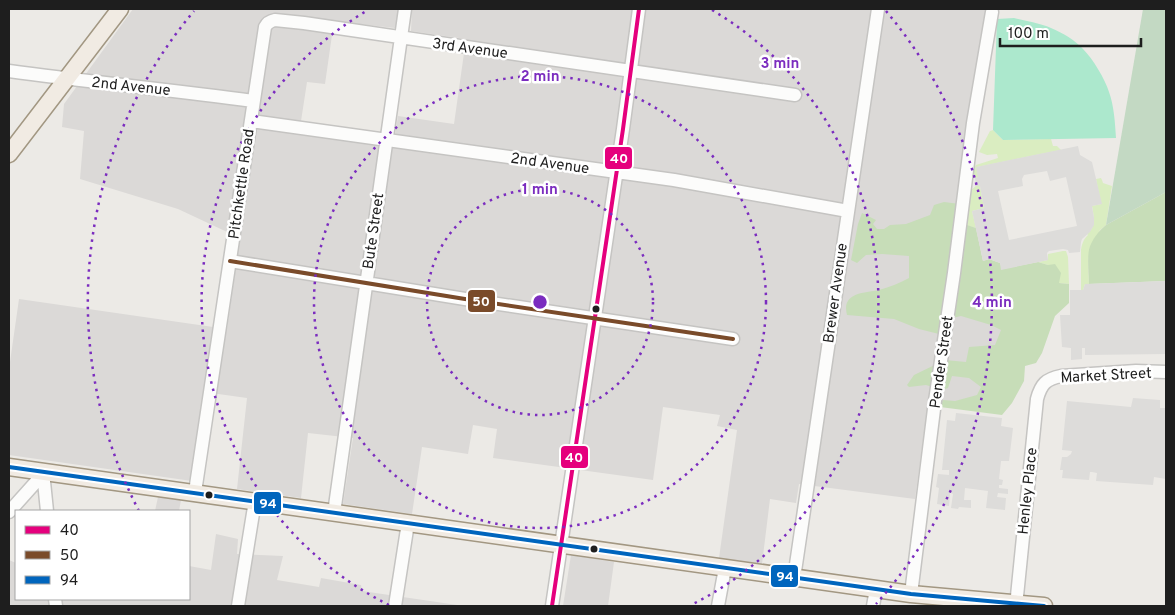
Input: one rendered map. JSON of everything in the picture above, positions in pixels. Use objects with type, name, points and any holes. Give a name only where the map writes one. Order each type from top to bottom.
[{"type":"main road","points":[[9,154],[120,9]]},
{"type":"main road","points":[[9,466],[911,594],[1016,605],[1044,606]]},
{"type":"street","name":"Bute Street","points":[[334,512],[405,9]]},
{"type":"street","name":"Brewer Avenue","points":[[794,578],[878,9]]},
{"type":"street","points":[[552,606],[617,172],[638,12]]},
{"type":"street","name":"Pender Street","points":[[911,594],[935,401],[975,115],[992,12]]},
{"type":"street","name":"Pitchkettle Road","points":[[195,492],[264,27],[272,21],[294,22]]},
{"type":"street","name":"3rd Avenue","points":[[294,22],[795,95]]},
{"type":"street","name":"2nd Avenue","points":[[9,71],[254,101]]},
{"type":"street","name":"2nd Avenue","points":[[250,121],[674,180],[848,211]]},
{"type":"street","points":[[230,261],[465,300],[733,339]]},
{"type":"street","name":"Market Street","points":[[1046,381],[1053,377],[1076,374],[1136,371],[1166,372]]},
{"type":"street","name":"Henley Place","points":[[1016,605],[1037,400],[1046,381]]},
{"type":"street","points":[[43,472],[47,510]]},
{"type":"street","points":[[9,512],[43,472]]},
{"type":"street","points":[[238,606],[255,501]]},
{"type":"street","points":[[395,606],[408,523]]},
{"type":"street","points":[[718,606],[725,568]]},
{"type":"street","points":[[873,606],[876,589]]},
{"type":"shaded area","points":[[133,9],[400,9],[395,28],[334,21],[325,84],[307,82],[299,134],[393,148],[398,116],[454,124],[466,39],[411,31],[412,9],[986,9],[945,297],[1048,297],[992,412],[928,404],[915,499],[799,484],[796,503],[770,499],[762,564],[719,558],[737,430],[717,426],[720,415],[663,407],[653,480],[493,458],[497,429],[473,425],[468,454],[422,447],[412,514],[343,504],[353,438],[308,433],[301,498],[237,489],[247,398],[204,392],[192,481],[9,455],[9,369],[19,299],[227,329],[240,238],[178,209],[80,179],[84,131],[62,127],[64,104]]},
{"type":"shaded area","points":[[1078,146],[1080,155],[1092,162],[1102,204],[1092,206],[1094,225],[1090,232],[1082,239],[1080,252],[1069,253],[1068,250],[1063,249],[1049,251],[1047,253],[1048,260],[1001,270],[1000,263],[989,259],[983,261],[972,211],[984,208],[980,186],[976,186],[975,178],[978,177],[976,167]],"holes":[[[1047,171],[1050,181],[1066,177],[1077,226],[1009,240],[998,191],[1023,186],[1022,179],[1024,175]]]},
{"type":"shaded area","points":[[1166,281],[1166,354],[1085,355],[1085,348],[1082,348],[1082,359],[1071,360],[1071,348],[1062,347],[1060,315],[1070,315],[1070,290],[1083,290],[1085,284]]},
{"type":"shaded area","points":[[1133,398],[1160,400],[1160,408],[1166,408],[1166,479],[1154,477],[1153,485],[1096,481],[1097,473],[1092,472],[1090,472],[1089,480],[1062,478],[1063,470],[1060,470],[1062,457],[1067,457],[1072,451],[1062,450],[1067,401],[1131,407]]},
{"type":"shaded area","points":[[956,413],[1002,418],[1001,426],[1013,428],[1009,461],[1001,461],[999,479],[1003,480],[999,488],[1008,489],[1008,494],[998,493],[997,497],[1006,498],[1005,510],[986,508],[988,491],[965,488],[964,500],[971,500],[971,508],[951,508],[953,494],[951,493],[949,506],[937,504],[939,488],[936,487],[938,474],[949,475],[949,470],[942,470],[947,420],[955,421]]},
{"type":"shaded area","points":[[158,497],[181,500],[179,510],[155,510]]},
{"type":"shaded area","points":[[216,534],[238,539],[237,554],[283,556],[277,580],[319,587],[321,578],[361,585],[362,591],[464,606],[9,606],[9,560],[15,563],[15,600],[190,600],[190,566],[211,570]]},
{"type":"shaded area","points":[[571,555],[614,562],[608,606],[563,606]]},
{"type":"green space","points":[[1143,9],[1166,9],[1166,192],[1106,225]]},
{"type":"green space","points":[[1014,18],[1042,25],[1064,34],[1087,53],[1102,75],[1109,92],[1115,120],[1116,138],[1003,140],[993,130],[997,19]]},
{"type":"green space","points":[[993,130],[1003,140],[1051,139],[1053,146],[1057,146],[1061,150],[977,167],[979,177],[975,178],[973,171],[976,165],[998,158],[997,154],[987,155],[979,152],[990,131]]},
{"type":"green space","points":[[1101,178],[1103,183],[1112,186],[1106,225],[1100,230],[1088,259],[1089,284],[1085,284],[1083,290],[1081,290],[1081,248],[1093,225],[1092,206],[1101,204],[1096,179]]},
{"type":"green space","points":[[976,186],[980,186],[984,208],[972,211],[976,228],[966,225],[970,191]]},
{"type":"green space","points":[[1166,192],[1166,281],[1089,284],[1089,248],[1097,234],[1106,225]]},
{"type":"green space","points":[[944,202],[960,204],[958,222],[976,228],[983,261],[989,259],[1000,263],[1002,269],[1038,262],[1048,265],[1055,264],[1061,273],[1059,283],[1069,284],[1069,303],[1055,316],[1042,353],[1036,363],[1025,366],[1024,381],[1012,403],[1002,415],[940,407],[943,400],[955,401],[977,395],[981,387],[969,378],[952,376],[948,388],[942,390],[926,385],[909,387],[907,385],[914,375],[945,360],[966,362],[969,347],[995,345],[1001,330],[961,316],[943,320],[939,334],[919,329],[894,319],[847,315],[846,307],[848,302],[856,295],[887,288],[909,278],[909,256],[866,255],[857,263],[851,260],[862,213],[876,220],[873,224],[877,229],[884,229],[890,225],[906,224],[930,215],[934,205]]},
{"type":"green space","points":[[1066,251],[1068,257],[1069,284],[1059,283],[1048,265],[1038,262],[1048,260],[1048,254]]},
{"type":"transit line","name":"40","points":[[552,606],[639,9]]},
{"type":"transit line","name":"50","points":[[230,261],[465,299],[733,339]]},
{"type":"transit line","name":"94","points":[[9,467],[911,594],[1044,606]]}]
